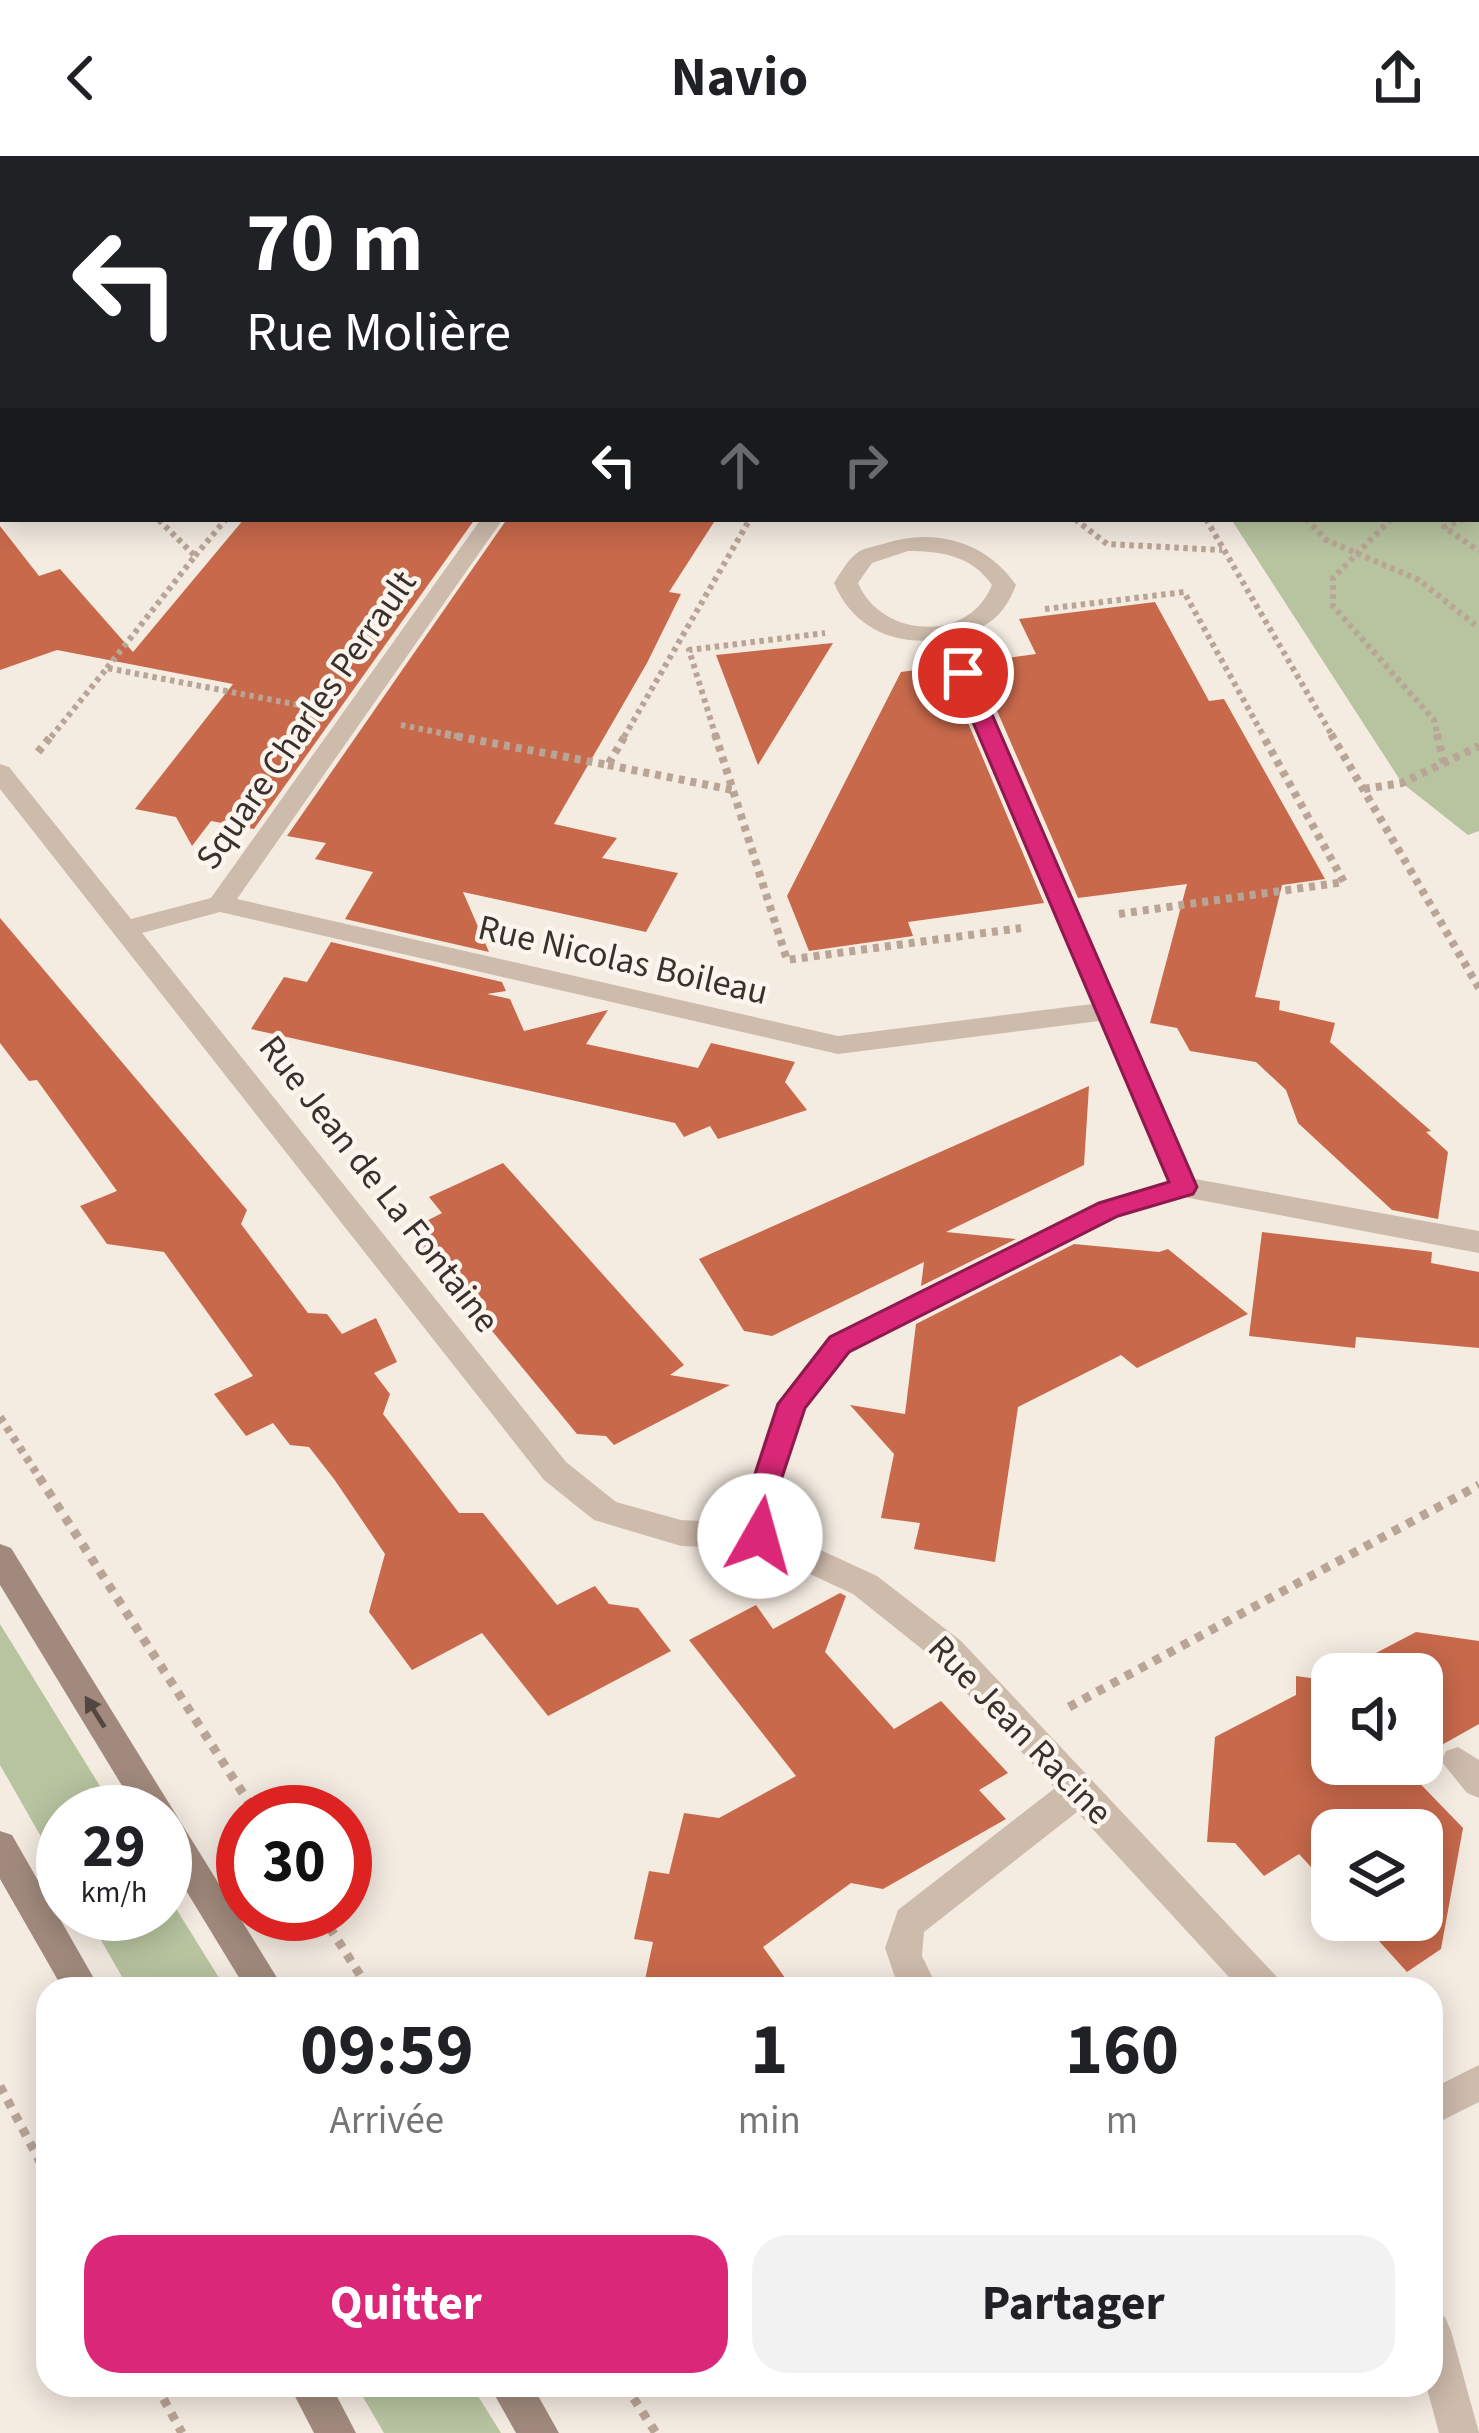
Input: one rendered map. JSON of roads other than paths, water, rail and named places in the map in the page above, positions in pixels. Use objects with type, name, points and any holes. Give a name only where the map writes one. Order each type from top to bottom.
[{"type":"main road","points":[[0,1557],[140,1785]]},
{"type":"main road","points":[[0,1846],[75,1977]]},
{"type":"main road","points":[[192,1870],[259,1977]]},
{"type":"main road","points":[[316,2397],[336,2433]]},
{"type":"main road","points":[[516,2397],[539,2433]]},
{"type":"street","name":"Square Charles Perrault","points":[[220,904],[490,522]]},
{"type":"street","points":[[906,544],[933,544],[981,557],[1004,585],[1002,601],[990,615],[946,632],[921,633],[885,625],[858,610],[848,597],[846,583],[865,558],[906,544]]},
{"type":"street","points":[[946,632],[1184,1187]]},
{"type":"street","name":"Rue Jean de La Fontaine","points":[[5,779],[555,1471],[605,1511],[681,1533],[760,1536]]},
{"type":"street","name":"Rue Nicolas Boileau","points":[[128,928],[220,904],[838,1046],[1108,1011]]},
{"type":"street","points":[[760,1536],[768,1477],[792,1404],[839,1345],[1109,1209],[1184,1187],[1479,1241]]},
{"type":"street","name":"Rue Jean Racine","points":[[760,1536],[865,1585],[949,1651],[1253,1977]]},
{"type":"street","points":[[911,1977],[900,1942],[911,1922],[1080,1789]]},
{"type":"street","points":[[1443,2102],[1479,2082]]},
{"type":"street","points":[[1443,2375],[1459,2433]]}]
